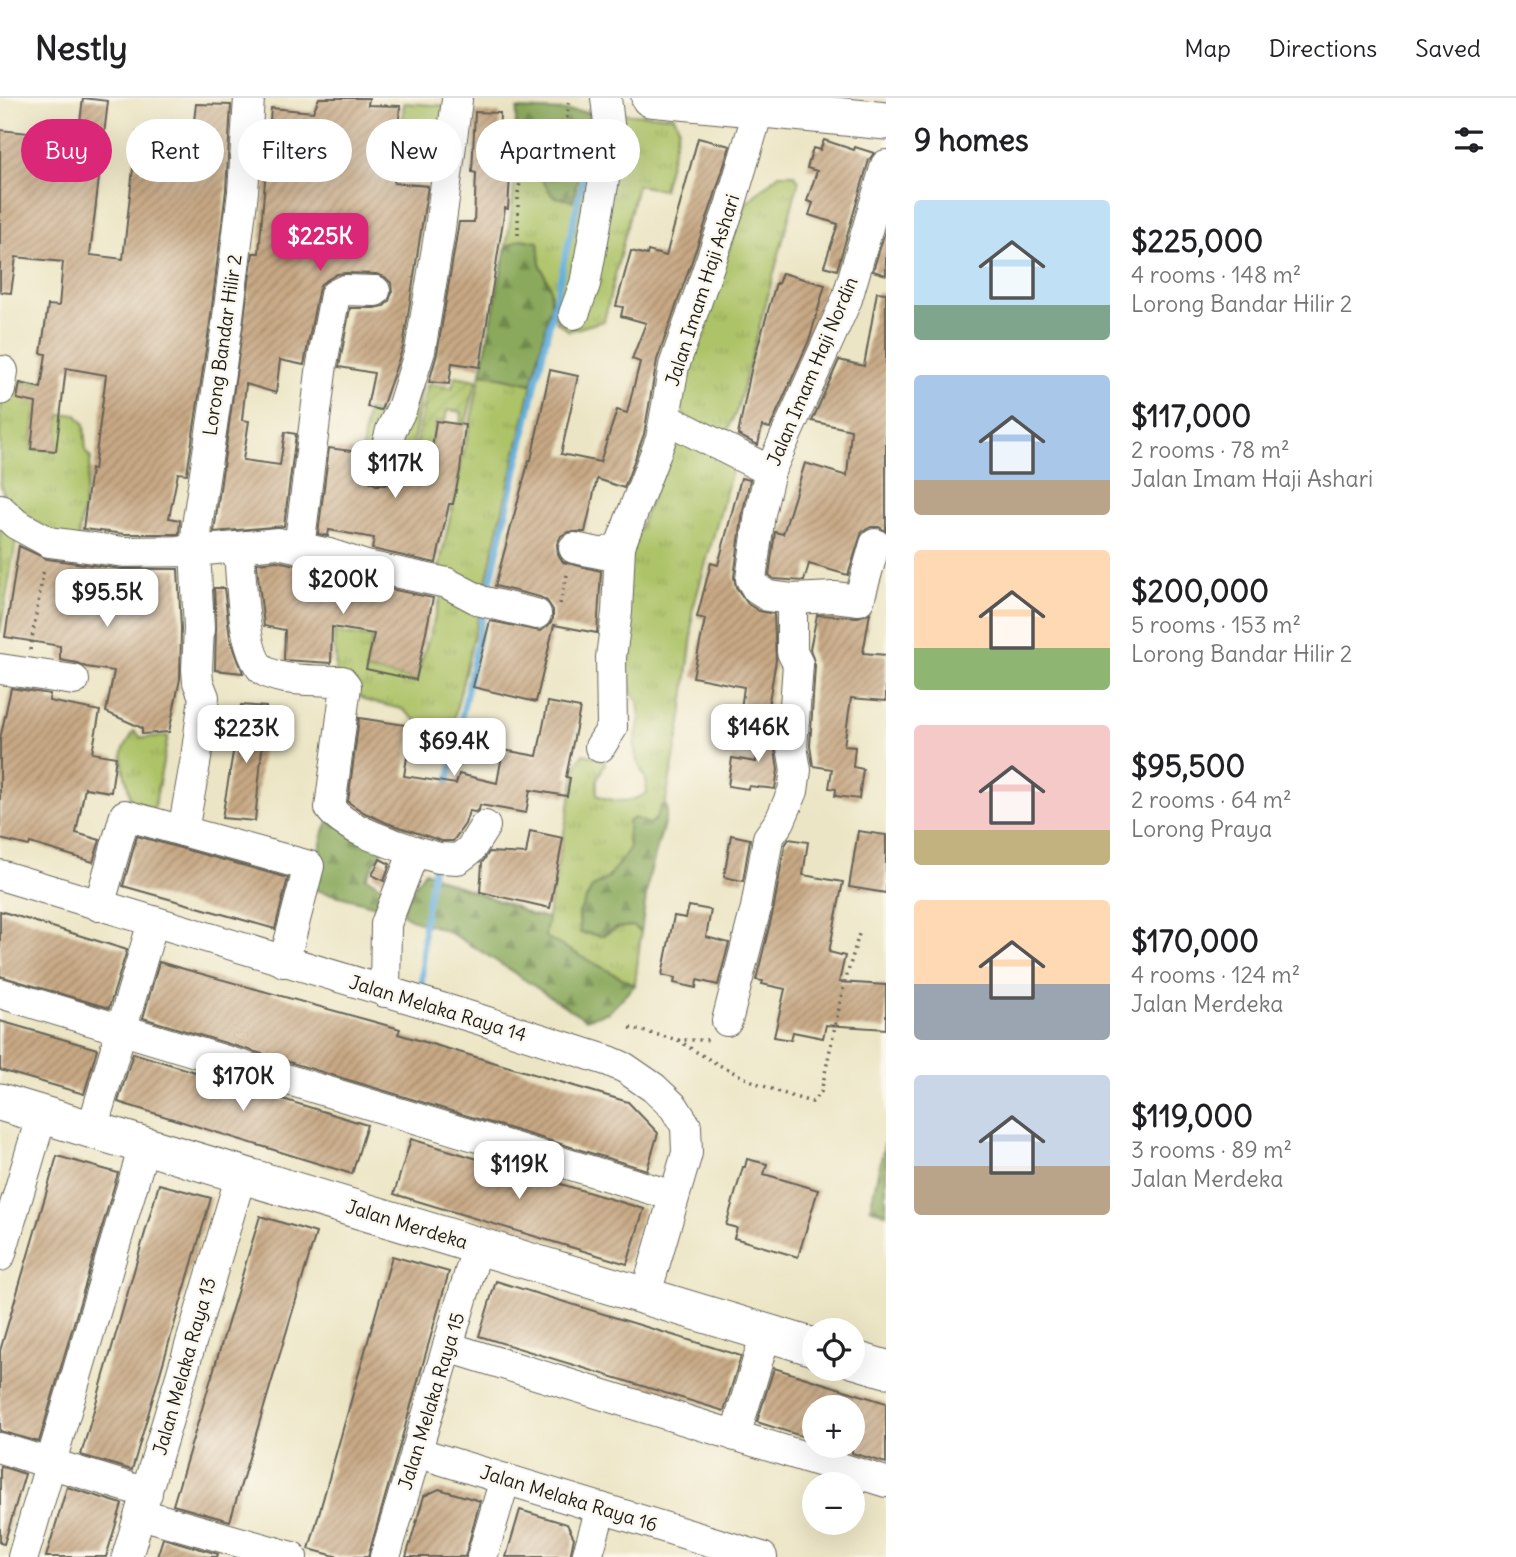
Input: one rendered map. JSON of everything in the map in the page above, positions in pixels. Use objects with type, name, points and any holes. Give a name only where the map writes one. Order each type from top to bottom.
[{"type":"main road","points":[[650,98],[761,103],[886,121]]},
{"type":"main road","name":"Jalan Merdeka","points":[[0,1102],[802,1344]]},
{"type":"main road","points":[[865,1363],[886,1369]]},
{"type":"street","name":"Lorong Bandar Hilir 2","points":[[183,831],[204,697],[198,681],[199,628],[195,551],[243,192],[249,98]]},
{"type":"street","points":[[574,314],[585,284],[611,141],[606,98]]},
{"type":"street","points":[[381,468],[391,430],[402,408],[420,351],[457,100]]},
{"type":"street","name":"Jalan Imam Haji Ashari","points":[[600,747],[612,728],[611,657],[617,612],[620,546],[661,439],[674,366],[730,206],[761,103]]},
{"type":"street","name":"Jalan Imam Haji Nordin","points":[[792,599],[768,596],[757,589],[751,579],[769,471],[847,299],[886,166]]},
{"type":"street","points":[[299,548],[322,364],[335,295],[345,290],[374,291]]},
{"type":"street","points":[[665,418],[769,471]]},
{"type":"street","points":[[0,509],[16,524],[49,542],[124,552],[195,551],[278,543],[329,554],[366,566],[447,583],[486,603],[536,614]]},
{"type":"street","points":[[727,1021],[756,908],[768,838],[784,814],[793,791],[796,770],[792,747],[798,664],[792,652],[792,599],[834,597],[859,600],[875,544]]},
{"type":"street","points":[[574,548],[604,554],[620,546]]},
{"type":"street","points":[[239,548],[244,619],[256,662],[265,672],[272,674],[298,679],[342,681],[346,686],[330,808],[334,815],[428,855],[458,859],[470,850],[485,826]]},
{"type":"street","points":[[7,674],[74,680]]},
{"type":"street","points":[[99,906],[125,815],[309,866],[284,961]]},
{"type":"street","points":[[385,992],[386,924],[428,855]]},
{"type":"street","name":"Jalan Melaka Raya 14","points":[[0,875],[625,1068],[654,1088],[674,1107],[686,1126],[687,1153],[645,1297]]},
{"type":"street","points":[[92,1129],[153,922]]},
{"type":"street","points":[[0,993],[674,1196]]},
{"type":"street","points":[[0,1256],[4,1225],[42,1114]]},
{"type":"street","points":[[23,1557],[144,1146]]},
{"type":"street","name":"Jalan Melaka Raya 13","points":[[127,1557],[241,1175]]},
{"type":"street","name":"Jalan Melaka Raya 15","points":[[385,1557],[478,1245]]},
{"type":"street","points":[[735,1436],[766,1333]]},
{"type":"street","points":[[448,1347],[886,1482]]},
{"type":"street","points":[[0,1448],[51,1464],[144,1503],[292,1557]]},
{"type":"street","name":"Jalan Melaka Raya 16","points":[[416,1452],[762,1557]]},
{"type":"street","points":[[482,1557],[505,1479]]},
{"type":"street","points":[[587,1557],[601,1508]]},
{"type":"path","points":[[518,235],[518,193],[521,177],[526,165],[567,117],[569,98]]},
{"type":"path","points":[[7,674],[49,542]]},
{"type":"path","points":[[536,614],[556,614],[574,548]]},
{"type":"path","points":[[678,1040],[712,1063],[777,1093],[812,1102],[821,1092],[843,989],[859,934]]},
{"type":"path","points":[[629,1028],[678,1040],[706,1040],[727,1021]]},
{"type":"green space","points":[[404,103],[448,106],[445,119],[403,119]]},
{"type":"green space","points":[[517,109],[590,112],[589,119],[516,119]]},
{"type":"green space","points":[[590,112],[674,116],[679,127],[663,190],[637,185],[604,321],[569,331],[557,322],[551,304],[550,287],[540,264],[538,242],[521,239],[506,247],[514,182],[544,182],[553,196],[573,201],[577,182],[640,182],[640,119],[589,119]]},
{"type":"green space","points":[[779,174],[793,174],[799,180],[737,410],[724,439],[692,426],[673,400],[746,203]]},
{"type":"green space","points":[[544,182],[577,182],[573,201],[553,196]]},
{"type":"green space","points":[[521,239],[538,242],[540,264],[550,287],[551,304],[532,384],[481,373],[506,247]]},
{"type":"green space","points":[[481,373],[532,384],[483,595],[438,573]]},
{"type":"green space","points":[[455,376],[477,380],[465,425],[460,424],[462,412],[447,410],[445,422],[436,421],[427,474],[412,473],[427,384],[452,388]]},
{"type":"green space","points":[[16,381],[47,383],[35,413],[31,449],[56,451],[60,415],[76,414],[84,424],[86,452],[91,458],[78,540],[57,538],[4,497],[0,482],[0,412],[3,399]]},
{"type":"green space","points":[[422,384],[409,475],[386,471]]},
{"type":"green space","points":[[367,410],[393,416],[376,470],[360,468]]},
{"type":"green space","points":[[691,440],[733,467],[692,612],[692,636],[681,723],[665,805],[649,824],[634,818],[627,836],[630,849],[609,877],[592,888],[579,913],[580,933],[602,936],[617,928],[633,926],[641,932],[635,985],[544,937],[577,764],[583,754],[600,758],[605,763],[597,780],[597,795],[622,801],[647,793],[646,780],[637,761],[634,745],[640,718],[638,701],[626,684],[620,661],[628,558],[673,443]]},
{"type":"green space","points":[[0,515],[18,529],[0,633]]},
{"type":"green space","points":[[442,593],[481,606],[452,727],[417,721],[402,709],[367,701],[336,674],[334,632],[372,638],[366,670],[416,680]]},
{"type":"green space","points":[[134,731],[142,738],[168,736],[154,809],[131,803],[122,758]]},
{"type":"green space","points":[[662,805],[667,807],[667,812],[649,877],[641,932],[633,926],[617,928],[602,936],[580,932],[579,913],[592,888],[609,877],[629,849],[628,822],[634,818],[649,824],[655,820]]},
{"type":"green space","points":[[329,820],[384,849],[366,877],[387,890],[384,908],[312,889],[323,833]]},
{"type":"green space","points":[[425,871],[531,915],[548,918],[545,937],[635,985],[609,1012],[586,1019],[458,937],[402,913],[409,894]]},
{"type":"green space","points":[[886,1137],[886,1214],[870,1208]]},
{"type":"building","points":[[83,98],[108,101],[106,119],[80,119]]},
{"type":"building","points":[[319,98],[369,98],[368,105],[400,106],[399,119],[366,119],[366,182],[428,186],[403,347],[381,410],[367,407],[374,373],[339,367],[350,308],[384,306],[392,292],[391,283],[376,274],[346,273],[337,274],[321,284],[304,365],[280,360],[276,393],[246,384],[242,420],[249,421],[243,460],[280,465],[285,432],[296,434],[284,526],[214,532],[253,253],[259,253],[265,182],[352,182],[352,119],[270,119],[271,108],[313,112]]},
{"type":"building","points":[[196,104],[231,105],[226,190],[210,323],[187,474],[178,473],[169,518],[180,520],[179,534],[125,534],[83,529],[91,469],[94,470],[106,375],[66,368],[56,451],[31,449],[36,403],[17,399],[20,383],[41,388],[46,354],[41,353],[48,305],[59,306],[63,262],[16,257],[11,293],[0,292],[0,130],[21,132],[21,182],[99,182],[90,255],[123,259],[131,182],[224,182],[224,119],[194,119]]},
{"type":"building","points":[[475,112],[500,113],[500,119],[476,119],[476,173],[472,172]]},
{"type":"building","points":[[698,138],[730,146],[657,360],[644,434],[624,488],[597,479],[585,532],[568,532],[561,536],[557,544],[558,554],[563,562],[601,571],[597,633],[554,625],[536,702],[473,687],[490,621],[540,631],[553,619],[553,610],[547,601],[540,597],[495,586],[531,460],[550,370],[578,376],[561,454],[600,462],[617,410],[627,413],[640,362],[632,359],[646,323],[621,316],[623,307],[616,306],[631,251],[647,255],[648,251],[666,256]]},
{"type":"building","points":[[824,140],[854,150],[855,147],[874,153],[869,160],[837,270],[824,266],[838,224],[809,215],[813,203],[807,201],[817,171],[807,168],[813,148],[820,150]]},
{"type":"building","points":[[476,173],[476,182],[510,182],[508,209],[505,208],[480,367],[452,363],[449,384],[429,382],[437,354],[459,222],[474,222]]},
{"type":"building","points":[[886,228],[886,275],[873,271]]},
{"type":"building","points":[[782,273],[825,285],[810,338],[770,428],[762,426],[758,445],[738,435],[751,370],[776,283],[778,284]]},
{"type":"building","points":[[877,292],[886,293],[886,531],[871,527],[862,532],[848,575],[809,564],[804,581],[774,579],[769,575],[775,532],[783,534],[805,463],[847,476],[851,430],[812,421],[839,360],[864,366]]},
{"type":"building","points":[[436,421],[465,425],[460,471],[453,504],[449,504],[436,563],[372,549],[374,538],[329,530],[328,536],[318,534],[329,448],[359,452],[356,471],[364,473],[368,480],[376,485],[386,485],[395,478],[427,483]]},
{"type":"building","points":[[741,478],[750,480],[734,577],[736,587],[748,604],[759,611],[774,614],[776,660],[767,713],[741,709],[744,687],[693,677],[705,619],[697,617],[711,563],[718,565]]},
{"type":"building","points":[[19,546],[47,559],[122,569],[178,569],[180,679],[169,732],[142,734],[142,728],[106,712],[114,671],[60,660],[60,646],[5,637]]},
{"type":"building","points":[[277,561],[433,598],[416,680],[366,669],[374,634],[332,627],[331,663],[284,660],[285,630],[264,626],[257,563]]},
{"type":"building","points":[[214,588],[224,588],[230,638],[243,673],[215,670]]},
{"type":"building","points":[[870,613],[863,653],[886,655],[886,701],[851,698],[844,746],[855,747],[853,767],[863,769],[859,799],[835,796],[836,789],[829,788],[832,769],[813,766],[810,746],[815,665],[810,649],[817,615],[858,617]]},
{"type":"building","points":[[11,688],[50,694],[49,701],[100,711],[92,753],[116,757],[111,792],[85,788],[76,833],[100,840],[93,862],[30,843],[29,846],[0,839],[0,739]]},
{"type":"building","points":[[548,702],[580,708],[566,777],[570,778],[567,796],[530,790],[526,813],[480,805],[479,810],[469,811],[465,824],[453,841],[442,841],[387,823],[348,802],[359,718],[412,726],[404,776],[456,784],[459,774],[497,783],[503,750],[537,756]]},
{"type":"building","points":[[241,705],[266,707],[255,821],[222,818]]},
{"type":"building","points":[[761,723],[776,726],[778,770],[775,789],[728,786],[732,758],[756,762]]},
{"type":"building","points":[[530,831],[563,838],[550,908],[480,892],[482,863],[489,852],[526,854]]},
{"type":"building","points":[[858,831],[886,835],[886,893],[849,887]]},
{"type":"building","points":[[731,835],[750,839],[743,881],[724,877]]},
{"type":"building","points":[[137,836],[288,878],[275,929],[123,886]]},
{"type":"building","points":[[789,839],[808,842],[803,875],[843,882],[829,952],[845,956],[839,982],[886,985],[886,1029],[826,1025],[823,1038],[793,1032],[791,1040],[774,1037],[785,989],[756,980],[773,911],[785,845]]},
{"type":"building","points":[[380,859],[390,864],[384,881],[372,875]]},
{"type":"building","points":[[689,906],[711,910],[706,937],[729,943],[718,985],[697,980],[696,988],[674,983],[675,978],[662,975],[674,916],[686,918]]},
{"type":"building","points":[[0,911],[127,950],[109,1008],[0,976]]},
{"type":"building","points":[[159,962],[400,1029],[398,1034],[628,1102],[658,1133],[647,1170],[143,1018]]},
{"type":"building","points":[[0,1021],[97,1049],[84,1094],[0,1070]]},
{"type":"building","points":[[133,1053],[367,1125],[352,1174],[118,1102]]},
{"type":"building","points":[[411,1139],[644,1209],[627,1264],[394,1194]]},
{"type":"building","points":[[57,1156],[118,1173],[39,1442],[0,1431],[0,1351]]},
{"type":"building","points":[[747,1159],[767,1164],[764,1174],[818,1190],[798,1257],[734,1238],[737,1228],[726,1225]]},
{"type":"building","points":[[159,1184],[211,1198],[132,1470],[81,1455]]},
{"type":"building","points":[[260,1216],[316,1233],[230,1521],[173,1505]]},
{"type":"building","points":[[392,1256],[449,1272],[368,1557],[339,1557],[309,1549]]},
{"type":"building","points":[[496,1281],[741,1356],[724,1411],[479,1336]]},
{"type":"building","points":[[774,1368],[802,1377],[802,1381],[816,1381],[860,1395],[802,1395],[802,1436],[757,1422]]},
{"type":"building","points":[[865,1396],[886,1403],[886,1463],[865,1457]]},
{"type":"building","points":[[0,1466],[25,1474],[4,1544],[0,1543]]},
{"type":"building","points":[[67,1487],[122,1504],[106,1557],[46,1557]]},
{"type":"building","points":[[439,1489],[480,1501],[465,1557],[406,1557],[424,1496]]},
{"type":"building","points":[[520,1510],[567,1524],[574,1538],[570,1557],[506,1557]]},
{"type":"building","points":[[163,1538],[218,1554],[217,1557],[157,1557]]},
{"type":"waterway","points":[[488,593],[582,182]]},
{"type":"waterway","points":[[447,788],[484,610]]},
{"type":"waterway","points":[[422,984],[424,923],[434,864]]}]
